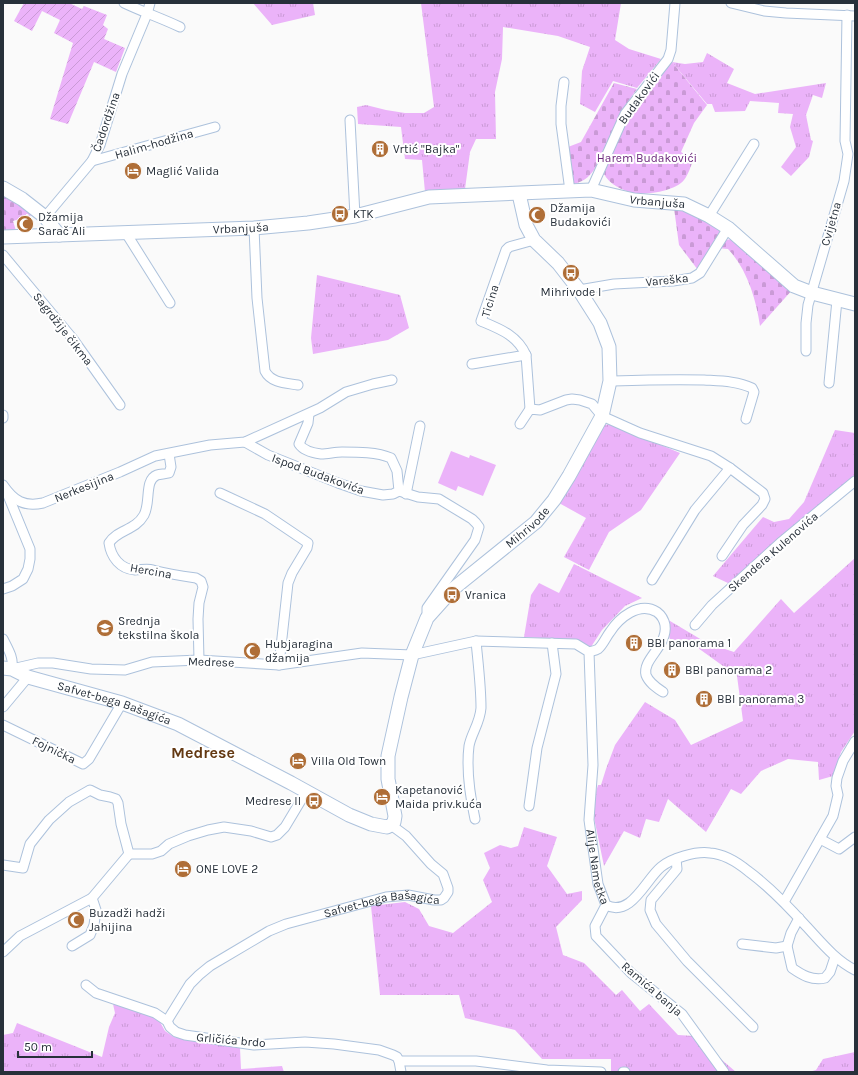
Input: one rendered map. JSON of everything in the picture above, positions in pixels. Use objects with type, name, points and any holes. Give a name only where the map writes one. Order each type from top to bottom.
[{"type":"street","points":[[124,3],[147,14],[162,18],[180,26]]},
{"type":"street","name":"Čadordžina","points":[[45,217],[92,161],[100,145],[122,74],[147,14],[150,3]]},
{"type":"street","name":"Budakovići","points":[[591,190],[625,114],[668,59],[671,50],[675,3]]},
{"type":"street","points":[[731,3],[764,11],[851,16]]},
{"type":"street","name":"Cvijetna","points":[[806,350],[806,323],[812,293],[851,155],[845,141],[851,16]]},
{"type":"street","points":[[564,82],[561,106],[561,124],[570,191]]},
{"type":"street","points":[[350,120],[355,216]]},
{"type":"street","name":"Halim-hodžina","points":[[92,161],[215,127]]},
{"type":"street","points":[[709,216],[754,144]]},
{"type":"street","points":[[3,188],[22,199],[45,217],[59,235]]},
{"type":"street","name":"Vrbanjuša","points":[[3,237],[254,228],[308,223],[355,216],[429,197],[591,190],[634,200],[684,204],[709,216],[728,228],[794,286],[812,293],[855,304]]},
{"type":"street","name":"Mihrivode","points":[[412,655],[427,618],[453,589],[536,522],[554,500],[602,416],[610,381],[608,347],[600,323],[579,290],[558,263],[534,240],[526,225],[519,194]]},
{"type":"street","points":[[254,228],[257,298],[265,371],[272,380],[298,385]]},
{"type":"street","name":"Vareška","points":[[579,290],[614,284],[673,281],[692,278],[700,273],[728,228]]},
{"type":"street","points":[[126,233],[170,303]]},
{"type":"street","name":"Ticina","points":[[526,355],[518,342],[501,329],[481,321],[506,250],[509,247],[534,240]]},
{"type":"street","name":"Sagrdžije čikma","points":[[3,255],[73,339],[120,405]]},
{"type":"street","points":[[829,383],[837,300]]},
{"type":"street","points":[[472,364],[526,355],[530,409],[520,424]]},
{"type":"street","points":[[610,381],[672,379],[714,380],[745,384],[752,388],[754,392],[746,419]]},
{"type":"street","points":[[169,454],[210,445],[245,442],[309,414],[346,392],[392,380]]},
{"type":"street","points":[[530,409],[540,410],[572,399],[592,404],[602,416],[640,433],[711,456],[730,468],[763,493],[765,499],[762,505],[742,525],[722,556]]},
{"type":"street","name":"Ispod Budakovića","points":[[245,442],[268,455],[361,491],[383,495],[402,492],[397,471],[391,458],[380,454],[365,453],[342,452],[321,454],[301,447],[299,444],[308,423],[309,414]]},
{"type":"street","points":[[402,492],[420,426]]},
{"type":"street","name":"Nerkesijina","points":[[3,485],[17,500],[33,505],[43,503],[120,472],[155,456],[169,454]]},
{"type":"street","name":"Hercina","points":[[169,454],[171,467],[169,473],[157,475],[152,478],[149,484],[149,498],[146,513],[140,522],[129,530],[113,538],[109,544],[110,551],[114,560],[127,568],[135,570],[153,570],[196,578],[201,581],[203,587],[199,603],[198,619],[199,660]]},
{"type":"street","points":[[652,580],[695,510],[730,468]]},
{"type":"street","name":"Skendera Kulenovića","points":[[695,626],[712,605],[780,543],[855,480]]},
{"type":"street","points":[[3,485],[30,549],[30,559],[28,570],[23,579],[12,586],[3,589]]},
{"type":"street","name":"Mihrivode","points":[[402,492],[418,497],[439,499],[472,519],[479,527],[475,540],[427,608],[427,618]]},
{"type":"street","points":[[220,493],[264,514],[308,543],[307,548],[292,573],[288,583],[279,665]]},
{"type":"street","points":[[391,825],[394,822],[395,816],[388,779],[388,756],[412,655],[476,641],[576,644],[589,652],[597,650],[614,626],[631,612],[638,609],[645,609],[656,611],[664,620],[665,633],[663,640],[645,669],[650,682],[663,692]]},
{"type":"street","points":[[3,639],[12,656],[13,663],[7,668]]},
{"type":"street","points":[[476,641],[481,710],[478,725],[469,745],[468,767],[471,799],[476,819]]},
{"type":"street","points":[[529,806],[537,748],[556,674],[552,643]]},
{"type":"street","name":"Alije Nametka","points":[[589,652],[593,765],[589,820],[598,884],[606,905],[611,908],[629,903],[661,867],[676,859],[696,853],[721,855],[736,861],[760,879],[784,902],[835,957],[855,970]]},
{"type":"street","name":"Medrese","points":[[7,668],[38,663],[53,663],[92,669],[125,670],[152,662],[199,660],[279,665],[362,653],[412,655]]},
{"type":"street","name":"Safvet-bega Bašagića","points":[[7,668],[28,677],[122,704],[178,724],[349,816],[380,826],[387,827],[391,825],[406,836],[431,864],[443,874],[448,892],[441,900],[408,895],[386,897],[286,924],[269,931],[210,966],[199,975],[190,984],[167,1020]]},
{"type":"street","points":[[3,706],[28,677]]},
{"type":"street","name":"Fojnička","points":[[3,725],[83,764],[89,759],[122,704]]},
{"type":"street","points":[[784,902],[833,816],[838,795],[836,786],[837,778],[843,761],[855,741]]},
{"type":"street","points":[[3,865],[24,868],[30,844],[48,820],[69,802],[90,790],[100,795],[116,799],[121,824],[130,854]]},
{"type":"street","points":[[3,952],[20,936],[92,898],[130,854],[152,854],[161,851],[169,844],[188,836],[224,827],[244,830],[271,837],[277,835],[285,827],[306,792]]},
{"type":"street","points":[[820,839],[839,849],[855,837]]},
{"type":"street","points":[[676,859],[676,869],[651,900],[650,910],[656,924],[687,961],[753,1027]]},
{"type":"street","points":[[72,946],[90,935],[94,925],[96,910],[92,898]]},
{"type":"street","name":"Ramića banja","points":[[606,905],[595,926],[596,936],[631,972],[682,1014],[724,1072]]},
{"type":"street","points":[[799,918],[791,933],[787,946],[792,968],[801,974],[818,980],[825,978],[830,972],[835,957]]},
{"type":"street","points":[[742,944],[776,948],[787,946]]},
{"type":"street","name":"Grličića brdo","points":[[86,985],[96,993],[155,1013],[167,1020],[170,1027],[176,1032],[185,1035],[254,1045],[305,1042],[347,1045],[387,1052],[393,1055],[400,1062]]},
{"type":"street","points":[[401,1072],[400,1062],[476,1061],[547,1070],[601,1072]]},
{"type":"green space","points":[[24,3],[69,3],[82,9],[84,6],[107,15],[103,25],[108,29],[104,39],[125,48],[116,72],[94,62],[68,124],[50,119],[73,43],[54,33],[60,20],[42,11],[32,31],[14,21]]},
{"type":"green space","points":[[253,3],[313,3],[315,15],[272,25]]},
{"type":"green space","points":[[421,3],[621,3],[615,40],[629,49],[661,59],[637,88],[613,81],[595,112],[580,104],[582,71],[590,47],[558,36],[503,27],[502,59],[495,92],[496,139],[476,139],[470,152],[465,189],[425,192],[422,160],[405,159],[401,127],[358,124],[357,107],[366,105],[405,113],[424,113],[434,107]]},
{"type":"green space","points":[[707,53],[734,69],[727,83],[755,94],[826,83],[822,98],[813,95],[806,115],[811,140],[813,141],[809,157],[791,176],[781,167],[796,147],[790,127],[793,114],[778,113],[779,103],[750,101],[745,111],[715,112],[712,104],[707,104],[672,62],[685,64],[703,62]]},
{"type":"green space","name":"Harem Budakovići","points":[[672,62],[707,105],[694,123],[681,152],[693,160],[684,180],[674,187],[646,193],[625,191],[609,181],[604,174],[617,138],[628,116]]},
{"type":"green space","name":"Harem Budakovići","points":[[614,83],[637,89],[622,110],[594,170],[585,179],[573,184],[568,147],[581,142]]},
{"type":"green space","points":[[3,194],[34,215],[29,216],[26,214],[26,217],[13,221],[17,234],[3,236]]},
{"type":"green space","points":[[687,207],[721,230],[707,258],[698,270],[679,245],[674,208]]},
{"type":"green space","points":[[732,239],[793,289],[760,326],[756,305],[750,285],[745,275],[735,257],[728,249],[717,248],[726,240]]},
{"type":"green space","points":[[317,275],[400,295],[409,328],[388,340],[313,354],[311,338]]},
{"type":"green space","points":[[611,424],[680,453],[641,510],[609,532],[589,570],[564,557],[586,518],[559,503],[604,425]]},
{"type":"green space","points":[[835,430],[855,433],[855,477],[730,584],[713,576],[763,517],[774,522],[789,519],[804,502]]},
{"type":"green space","points":[[451,451],[469,458],[470,455],[496,465],[483,496],[458,486],[456,491],[438,483]]},
{"type":"green space","points":[[855,558],[855,731],[841,752],[833,776],[819,780],[818,762],[788,759],[761,771],[741,794],[731,789],[706,832],[668,799],[659,822],[646,819],[640,838],[624,831],[604,866],[593,813],[594,799],[598,785],[601,785],[615,745],[645,702],[675,720],[691,745],[743,721],[737,676],[698,648],[671,644],[665,618],[707,643],[734,652],[781,599],[794,613]]},
{"type":"green space","points":[[574,564],[642,598],[625,606],[602,630],[591,647],[576,640],[524,637],[531,595],[539,583],[559,593]]},
{"type":"green space","points":[[524,827],[557,837],[547,866],[567,894],[582,891],[582,900],[556,927],[563,955],[584,963],[616,995],[622,990],[640,1011],[649,1004],[678,1035],[694,1036],[736,1072],[611,1072],[611,1059],[542,1059],[515,1030],[465,1018],[459,995],[380,995],[371,906],[405,902],[419,909],[429,926],[453,933],[492,902],[483,880],[490,868],[484,853],[500,845],[511,848],[518,846]]},
{"type":"green space","points":[[113,1004],[148,1014],[160,1022],[165,1031],[174,1037],[240,1048],[241,1069],[282,1066],[284,1072],[3,1072],[3,1035],[13,1033],[17,1023],[102,1057],[109,1027],[115,1013]]},
{"type":"green space","points":[[855,1052],[855,1072],[809,1072],[816,1070],[823,1059]]},
{"type":"place","name":"Vrtić \"Bajka\"","points":[[380,149]]},
{"type":"place","name":"Maglić Valida","points":[[133,171]]},
{"type":"place","name":"KTK","points":[[340,214]]},
{"type":"place","name":"Džamija Budakovići","points":[[537,215]]},
{"type":"place","name":"Džamija Sarač Ali","points":[[25,224]]},
{"type":"place","name":"Mihrivode I","points":[[571,273]]},
{"type":"place","name":"Vranica","points":[[452,595]]},
{"type":"place","name":"Srednja tekstilna škola","points":[[105,628]]},
{"type":"place","name":"BBI panorama 1","points":[[634,643]]},
{"type":"place","name":"Hubjaragina džamija","points":[[252,651]]},
{"type":"place","name":"BBI panorama 2","points":[[672,670]]},
{"type":"place","name":"BBI panorama 3","points":[[704,699]]},
{"type":"place","name":"Villa Old Town","points":[[298,761]]},
{"type":"place","name":"Kapetanović Maida priv.kuća","points":[[382,797]]},
{"type":"place","name":"Medrese II","points":[[314,801]]},
{"type":"place","name":"ONE LOVE 2","points":[[183,869]]},
{"type":"place","name":"Buzadži hadži Jahijina","points":[[76,920]]},
{"type":"district","name":"Medrese","points":[[203,752]]}]
